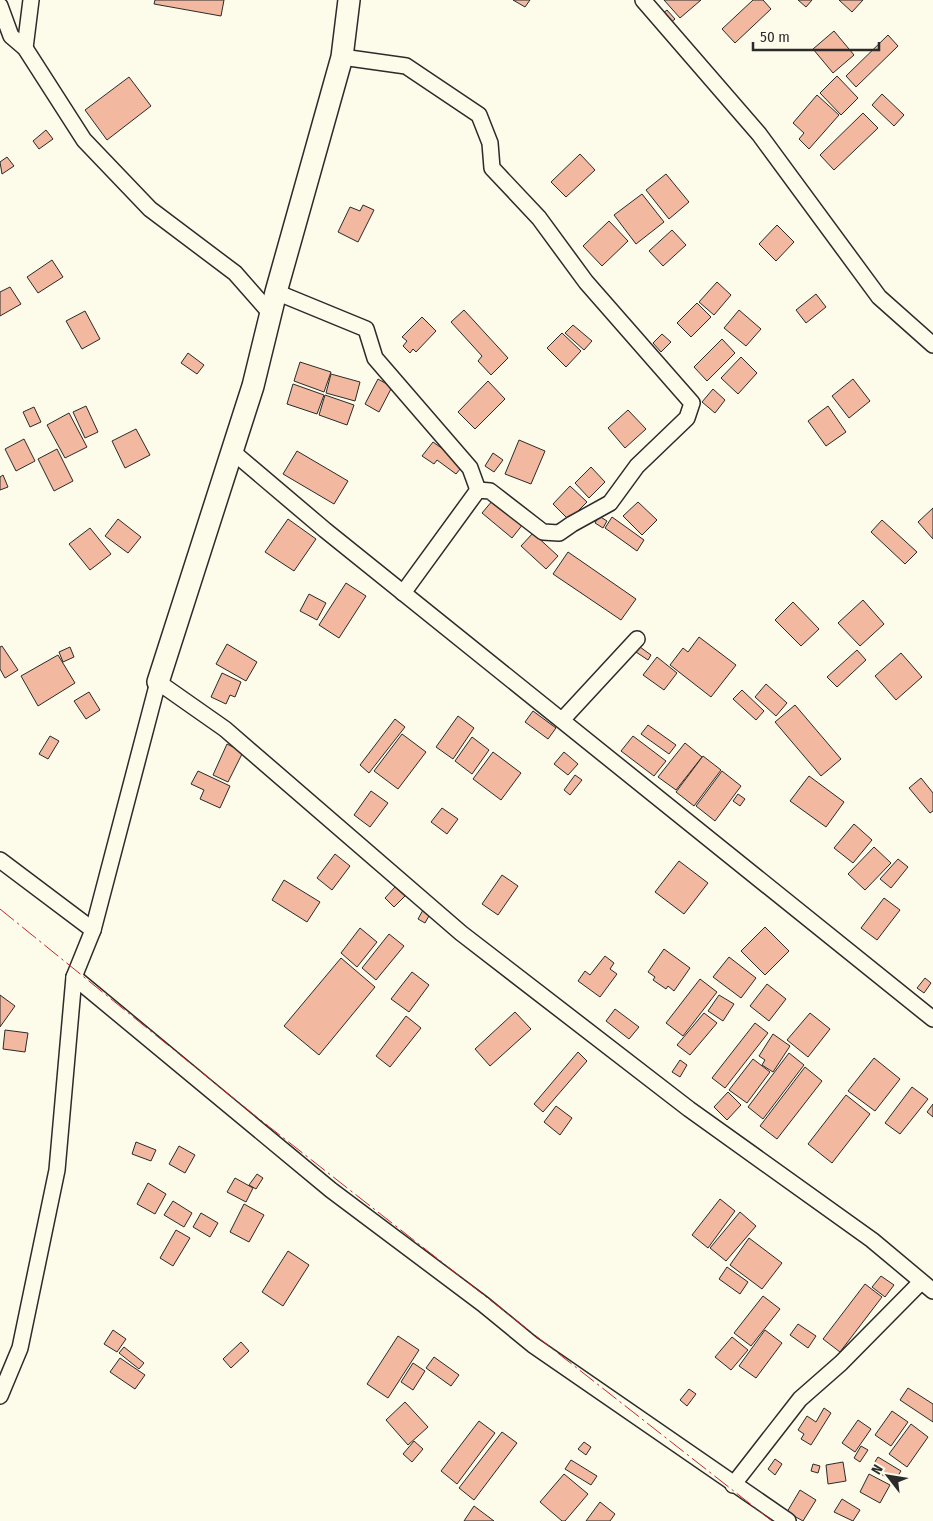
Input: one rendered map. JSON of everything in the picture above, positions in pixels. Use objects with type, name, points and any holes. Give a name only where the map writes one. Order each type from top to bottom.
[{"type":"street","points":[[25,48],[31,0]]},
{"type":"street","points":[[0,1396],[20,1348],[57,1170],[74,977],[93,930],[158,682],[233,452],[342,57],[349,0]]},
{"type":"street","points":[[643,0],[758,134],[879,297],[933,345]]},
{"type":"street","points":[[0,6],[11,36],[25,48],[84,140],[150,209],[234,273],[271,314]]},
{"type":"street","points":[[342,57],[406,66],[479,115],[490,143],[492,168],[539,218],[586,282],[692,403],[687,418],[637,466],[610,503],[559,533],[543,532],[490,491],[478,490]]},
{"type":"street","points":[[276,292],[366,329],[375,358],[470,468],[478,490]]},
{"type":"street","points":[[233,452],[403,593],[563,719],[933,1019]]},
{"type":"street","points":[[403,593],[478,490]]},
{"type":"street","points":[[563,719],[637,639]]},
{"type":"street","points":[[158,682],[225,729],[461,933],[689,1110],[872,1240],[933,1291]]},
{"type":"street","points":[[0,860],[93,930]]},
{"type":"street","points":[[74,977],[331,1190],[483,1304],[533,1345],[733,1485],[788,1521]]},
{"type":"street","points":[[733,1485],[800,1399],[841,1363],[921,1282]]},
{"type":"building","points":[[155,0],[224,0],[221,16],[154,4]]},
{"type":"building","points":[[513,0],[530,0],[525,7]]},
{"type":"building","points":[[664,0],[701,0],[680,18]]},
{"type":"building","points":[[753,0],[763,0],[771,9],[735,43],[722,29]]},
{"type":"building","points":[[798,0],[812,0],[806,7]]},
{"type":"building","points":[[839,0],[863,0],[852,12]]},
{"type":"building","points":[[667,10],[675,19],[669,24],[661,15]]},
{"type":"building","points":[[834,31],[854,55],[833,73],[813,49]]},
{"type":"building","points":[[888,35],[898,46],[856,87],[846,76]]},
{"type":"building","points":[[837,76],[858,98],[841,115],[820,93]]},
{"type":"building","points":[[129,77],[151,106],[107,140],[85,110]]},
{"type":"building","points":[[882,94],[904,115],[894,126],[872,105]]},
{"type":"building","points":[[817,95],[839,115],[809,149],[799,139],[804,133],[793,123]]},
{"type":"building","points":[[863,113],[878,128],[834,170],[820,155]]},
{"type":"building","points":[[46,130],[53,139],[39,149],[33,141]]},
{"type":"building","points":[[580,154],[595,170],[566,197],[551,182]]},
{"type":"building","points":[[7,157],[14,166],[2,174],[0,162]]},
{"type":"building","points":[[666,174],[689,202],[669,219],[646,190]]},
{"type":"building","points":[[642,194],[664,222],[636,244],[614,215]]},
{"type":"building","points":[[363,205],[374,210],[358,242],[338,232],[350,207],[360,211]]},
{"type":"building","points":[[609,221],[628,241],[602,266],[583,246]]},
{"type":"building","points":[[777,225],[794,242],[776,261],[759,244]]},
{"type":"building","points":[[672,230],[686,245],[663,266],[649,251]]},
{"type":"building","points":[[52,260],[63,277],[38,293],[27,277]]},
{"type":"building","points":[[717,282],[731,295],[714,315],[699,302]]},
{"type":"building","points":[[10,287],[21,304],[0,316],[0,292]]},
{"type":"building","points":[[816,294],[826,307],[806,323],[796,310]]},
{"type":"building","points":[[697,303],[711,317],[691,337],[677,323]]},
{"type":"building","points":[[464,310],[508,358],[491,375],[478,361],[482,356],[451,322]]},
{"type":"building","points":[[739,310],[761,329],[746,346],[724,328]]},
{"type":"building","points":[[85,311],[100,339],[82,349],[66,321]]},
{"type":"building","points":[[422,317],[436,331],[416,352],[413,349],[410,353],[403,346],[407,341],[402,337]]},
{"type":"building","points":[[573,325],[592,341],[584,350],[565,333]]},
{"type":"building","points":[[562,333],[581,351],[566,367],[547,348]]},
{"type":"building","points":[[662,334],[671,342],[661,352],[653,343]]},
{"type":"building","points":[[722,339],[735,353],[707,381],[694,367]]},
{"type":"building","points":[[188,353],[204,365],[197,374],[181,363]]},
{"type":"building","points":[[741,357],[757,373],[738,394],[721,378]]},
{"type":"building","points":[[300,362],[331,372],[324,392],[294,381]]},
{"type":"building","points":[[331,374],[360,382],[355,401],[326,393]]},
{"type":"building","points":[[378,379],[392,387],[379,412],[365,404]]},
{"type":"building","points":[[853,379],[870,401],[849,418],[832,396]]},
{"type":"building","points":[[488,381],[505,399],[475,429],[458,412]]},
{"type":"building","points":[[293,384],[324,395],[317,414],[287,404]]},
{"type":"building","points":[[713,389],[725,400],[715,413],[702,402]]},
{"type":"building","points":[[325,395],[354,405],[347,425],[319,415]]},
{"type":"building","points":[[86,406],[98,432],[85,438],[73,412]]},
{"type":"building","points":[[828,406],[846,432],[826,446],[808,421]]},
{"type":"building","points":[[34,407],[41,422],[30,427],[23,412]]},
{"type":"building","points":[[628,410],[646,429],[625,448],[608,428]]},
{"type":"building","points":[[69,413],[87,447],[65,458],[47,425]]},
{"type":"building","points":[[136,429],[150,455],[125,468],[112,441]]},
{"type":"building","points":[[24,439],[35,461],[16,471],[5,449]]},
{"type":"building","points":[[519,440],[545,451],[531,484],[505,474]]},
{"type":"building","points":[[433,442],[464,464],[456,474],[437,460],[434,464],[422,456]]},
{"type":"building","points":[[57,449],[73,481],[54,491],[38,459]]},
{"type":"building","points":[[297,451],[348,481],[334,504],[283,474]]},
{"type":"building","points":[[493,453],[503,460],[494,472],[485,466]]},
{"type":"building","points":[[591,467],[605,482],[589,498],[575,483]]},
{"type":"building","points":[[3,475],[8,487],[0,490],[0,477]]},
{"type":"building","points":[[570,486],[587,502],[569,520],[553,504]]},
{"type":"building","points":[[493,500],[523,524],[512,538],[482,513]]},
{"type":"building","points":[[638,502],[657,520],[642,535],[623,516]]},
{"type":"building","points":[[933,508],[933,539],[918,522]]},
{"type":"building","points":[[599,516],[607,521],[603,528],[595,523]]},
{"type":"building","points":[[612,517],[644,540],[637,551],[605,528]]},
{"type":"building","points":[[118,519],[141,537],[128,553],[105,536]]},
{"type":"building","points":[[288,519],[316,539],[294,571],[265,552]]},
{"type":"building","points":[[882,520],[917,552],[905,564],[871,532]]},
{"type":"building","points":[[90,528],[111,554],[90,570],[69,544]]},
{"type":"building","points":[[533,533],[558,556],[546,569],[521,546]]},
{"type":"building","points":[[568,552],[636,599],[621,620],[553,574]]},
{"type":"building","points":[[346,583],[366,596],[339,638],[319,625]]},
{"type":"building","points":[[309,594],[326,603],[317,620],[300,611]]},
{"type":"building","points":[[863,600],[884,624],[860,646],[838,623]]},
{"type":"building","points":[[793,602],[819,629],[801,646],[775,620]]},
{"type":"building","points":[[699,637],[736,665],[711,697],[670,665],[683,648],[688,652]]},
{"type":"building","points":[[227,644],[257,662],[246,681],[216,664]]},
{"type":"building","points":[[2,646],[18,670],[5,678],[0,669],[0,647]]},
{"type":"building","points":[[70,647],[74,657],[63,662],[59,652]]},
{"type":"building","points":[[640,647],[651,655],[648,660],[636,652]]},
{"type":"building","points":[[857,650],[866,660],[837,687],[827,677]]},
{"type":"building","points":[[901,653],[922,677],[896,700],[875,676]]},
{"type":"building","points":[[58,655],[75,683],[38,706],[21,676]]},
{"type":"building","points":[[657,657],[677,673],[664,690],[643,675]]},
{"type":"building","points":[[222,673],[241,682],[235,697],[230,695],[226,704],[211,697]]},
{"type":"building","points":[[766,684],[787,703],[776,716],[755,697]]},
{"type":"building","points":[[742,690],[764,711],[756,720],[733,699]]},
{"type":"building","points":[[89,692],[100,710],[86,719],[74,701]]},
{"type":"building","points":[[795,705],[841,759],[821,776],[775,722]]},
{"type":"building","points":[[533,711],[556,728],[548,739],[525,722]]},
{"type":"building","points":[[458,716],[474,728],[453,759],[436,747]]},
{"type":"building","points":[[395,719],[405,727],[369,773],[360,765]]},
{"type":"building","points":[[648,725],[676,745],[669,754],[641,734]]},
{"type":"building","points":[[402,734],[426,752],[398,789],[374,771]]},
{"type":"building","points":[[50,736],[59,741],[48,759],[39,754]]},
{"type":"building","points":[[633,736],[666,761],[654,776],[621,751]]},
{"type":"building","points":[[472,737],[489,750],[472,774],[455,761]]},
{"type":"building","points":[[685,743],[702,757],[676,790],[658,777]]},
{"type":"building","points":[[227,744],[243,752],[228,782],[213,775]]},
{"type":"building","points":[[493,752],[521,773],[501,800],[473,779]]},
{"type":"building","points":[[564,752],[578,764],[568,775],[554,764]]},
{"type":"building","points":[[703,756],[721,770],[694,806],[676,792]]},
{"type":"building","points":[[198,771],[230,786],[220,808],[200,799],[204,790],[191,784]]},
{"type":"building","points":[[722,771],[741,786],[715,821],[696,806]]},
{"type":"building","points":[[575,775],[582,780],[570,795],[564,790]]},
{"type":"building","points":[[809,776],[844,802],[826,827],[790,801]]},
{"type":"building","points":[[921,778],[933,793],[933,811],[930,813],[909,788]]},
{"type":"building","points":[[371,791],[388,803],[370,827],[354,815]]},
{"type":"building","points":[[738,794],[745,799],[740,806],[733,801]]},
{"type":"building","points":[[442,808],[458,819],[447,834],[431,822]]},
{"type":"building","points":[[854,824],[872,840],[853,863],[834,848]]},
{"type":"building","points":[[874,847],[891,863],[865,890],[848,874]]},
{"type":"building","points":[[335,854],[350,866],[332,890],[317,878]]},
{"type":"building","points":[[898,859],[908,867],[891,888],[880,879]]},
{"type":"building","points":[[679,861],[708,883],[684,914],[655,892]]},
{"type":"building","points":[[502,875],[518,886],[498,915],[482,904]]},
{"type":"building","points":[[284,880],[320,902],[307,922],[272,900]]},
{"type":"building","points":[[395,887],[405,896],[394,907],[385,898]]},
{"type":"building","points":[[884,898],[900,910],[877,940],[861,928]]},
{"type":"building","points":[[423,910],[430,914],[425,923],[418,919]]},
{"type":"building","points":[[765,927],[789,951],[765,975],[741,951]]},
{"type":"building","points":[[360,928],[377,942],[357,967],[341,953]]},
{"type":"building","points":[[389,934],[404,946],[376,980],[362,968]]},
{"type":"building","points":[[664,949],[690,968],[674,991],[668,986],[666,989],[653,980],[655,977],[648,972]]},
{"type":"building","points":[[605,956],[614,963],[610,969],[617,974],[600,997],[578,981],[585,971],[590,975]]},
{"type":"building","points":[[729,957],[756,978],[741,998],[713,977]]},
{"type":"building","points":[[341,958],[375,987],[319,1055],[284,1026]]},
{"type":"building","points":[[412,972],[429,985],[409,1012],[391,999]]},
{"type":"building","points":[[925,978],[931,983],[924,993],[917,988]]},
{"type":"building","points":[[700,979],[717,992],[683,1036],[666,1023]]},
{"type":"building","points":[[767,984],[786,999],[769,1021],[750,1006]]},
{"type":"building","points":[[0,995],[15,1006],[0,1027]]},
{"type":"building","points":[[719,995],[734,1004],[723,1021],[708,1011]]},
{"type":"building","points":[[615,1009],[639,1027],[629,1039],[606,1021]]},
{"type":"building","points":[[515,1012],[531,1029],[490,1066],[475,1049]]},
{"type":"building","points":[[704,1013],[717,1023],[690,1055],[677,1045]]},
{"type":"building","points":[[810,1013],[830,1029],[808,1057],[787,1040]]},
{"type":"building","points":[[406,1016],[421,1028],[390,1067],[376,1056]]},
{"type":"building","points":[[755,1023],[768,1033],[725,1088],[712,1078]]},
{"type":"building","points":[[5,1030],[28,1033],[25,1052],[3,1049]]},
{"type":"building","points":[[773,1034],[790,1046],[773,1072],[762,1065],[765,1060],[759,1056]]},
{"type":"building","points":[[578,1052],[587,1061],[543,1112],[534,1104]]},
{"type":"building","points":[[789,1053],[804,1065],[763,1119],[748,1107]]},
{"type":"building","points":[[874,1058],[900,1079],[875,1111],[848,1091]]},
{"type":"building","points":[[753,1059],[770,1072],[747,1103],[729,1090]]},
{"type":"building","points":[[680,1060],[687,1065],[680,1077],[672,1072]]},
{"type":"building","points":[[805,1067],[822,1081],[777,1139],[760,1126]]},
{"type":"building","points":[[912,1087],[928,1099],[900,1134],[885,1123]]},
{"type":"building","points":[[728,1092],[741,1105],[727,1120],[714,1107]]},
{"type":"building","points":[[846,1095],[870,1114],[832,1163],[808,1144]]},
{"type":"building","points":[[933,1104],[933,1117],[927,1112]]},
{"type":"building","points":[[556,1106],[572,1118],[560,1135],[544,1122]]},
{"type":"building","points":[[136,1142],[156,1150],[151,1161],[132,1154]]},
{"type":"building","points":[[179,1146],[195,1155],[185,1173],[169,1164]]},
{"type":"building","points":[[257,1174],[263,1178],[256,1189],[249,1185]]},
{"type":"building","points":[[235,1178],[253,1188],[246,1202],[227,1192]]},
{"type":"building","points":[[148,1183],[166,1194],[155,1214],[137,1204]]},
{"type":"building","points":[[720,1199],[735,1211],[708,1248],[692,1235]]},
{"type":"building","points":[[173,1201],[192,1213],[184,1227],[164,1215]]},
{"type":"building","points":[[244,1204],[264,1215],[249,1242],[230,1232]]},
{"type":"building","points":[[740,1212],[756,1226],[726,1261],[710,1248]]},
{"type":"building","points":[[201,1213],[218,1223],[210,1237],[193,1227]]},
{"type":"building","points":[[176,1230],[190,1238],[173,1266],[160,1258]]},
{"type":"building","points":[[749,1238],[782,1263],[762,1289],[730,1265]]},
{"type":"building","points":[[288,1251],[309,1265],[283,1306],[262,1292]]},
{"type":"building","points":[[727,1267],[748,1282],[740,1294],[719,1279]]},
{"type":"building","points":[[881,1276],[894,1285],[885,1297],[872,1287]]},
{"type":"building","points":[[865,1284],[882,1297],[840,1352],[823,1339]]},
{"type":"building","points":[[763,1296],[780,1309],[751,1346],[734,1333]]},
{"type":"building","points":[[798,1324],[816,1336],[808,1348],[790,1335]]},
{"type":"building","points":[[113,1330],[126,1339],[117,1352],[104,1344]]},
{"type":"building","points":[[765,1330],[782,1343],[756,1378],[739,1366]]},
{"type":"building","points":[[398,1336],[419,1350],[388,1398],[367,1384]]},
{"type":"building","points":[[732,1337],[748,1350],[731,1370],[715,1357]]},
{"type":"building","points":[[241,1342],[249,1351],[231,1368],[223,1359]]},
{"type":"building","points":[[124,1347],[144,1363],[139,1369],[119,1353]]},
{"type":"building","points":[[434,1357],[459,1375],[451,1386],[426,1368]]},
{"type":"building","points":[[120,1358],[145,1375],[135,1389],[110,1372]]},
{"type":"building","points":[[413,1363],[425,1371],[413,1390],[401,1382]]},
{"type":"building","points":[[908,1388],[933,1404],[933,1422],[900,1400]]},
{"type":"building","points":[[689,1389],[696,1394],[687,1406],[680,1400]]},
{"type":"building","points":[[405,1402],[428,1427],[408,1445],[386,1420]]},
{"type":"building","points":[[824,1408],[831,1413],[811,1445],[801,1439],[804,1434],[798,1430],[807,1416],[816,1422]]},
{"type":"building","points":[[892,1411],[908,1422],[891,1446],[875,1435]]},
{"type":"building","points":[[858,1420],[871,1429],[855,1452],[842,1443]]},
{"type":"building","points":[[479,1421],[495,1433],[457,1484],[441,1471]]},
{"type":"building","points":[[911,1424],[928,1437],[907,1467],[889,1454]]},
{"type":"building","points":[[502,1432],[517,1443],[474,1500],[459,1488]]},
{"type":"building","points":[[414,1441],[423,1449],[412,1462],[403,1454]]},
{"type":"building","points":[[584,1442],[591,1447],[586,1455],[578,1449]]},
{"type":"building","points":[[861,1446],[868,1450],[860,1462],[854,1458]]},
{"type":"building","points":[[878,1457],[901,1471],[894,1482],[871,1468]]},
{"type":"building","points":[[775,1459],[782,1464],[775,1475],[768,1469]]},
{"type":"building","points":[[571,1460],[597,1476],[591,1485],[565,1469]]},
{"type":"building","points":[[843,1462],[846,1481],[828,1484],[826,1465]]},
{"type":"building","points":[[813,1464],[820,1466],[818,1473],[811,1471]]},
{"type":"building","points":[[564,1474],[588,1494],[565,1521],[562,1521],[540,1502]]},
{"type":"building","points":[[869,1474],[890,1485],[880,1503],[860,1492]]},
{"type":"building","points":[[800,1490],[816,1500],[803,1521],[787,1512]]},
{"type":"building","points":[[842,1499],[860,1510],[853,1521],[834,1512]]},
{"type":"building","points":[[600,1502],[615,1514],[610,1521],[586,1521]]},
{"type":"building","points":[[474,1506],[494,1521],[464,1521]]},
{"type":"power","points":[[0,909],[258,1118],[772,1521]]}]
